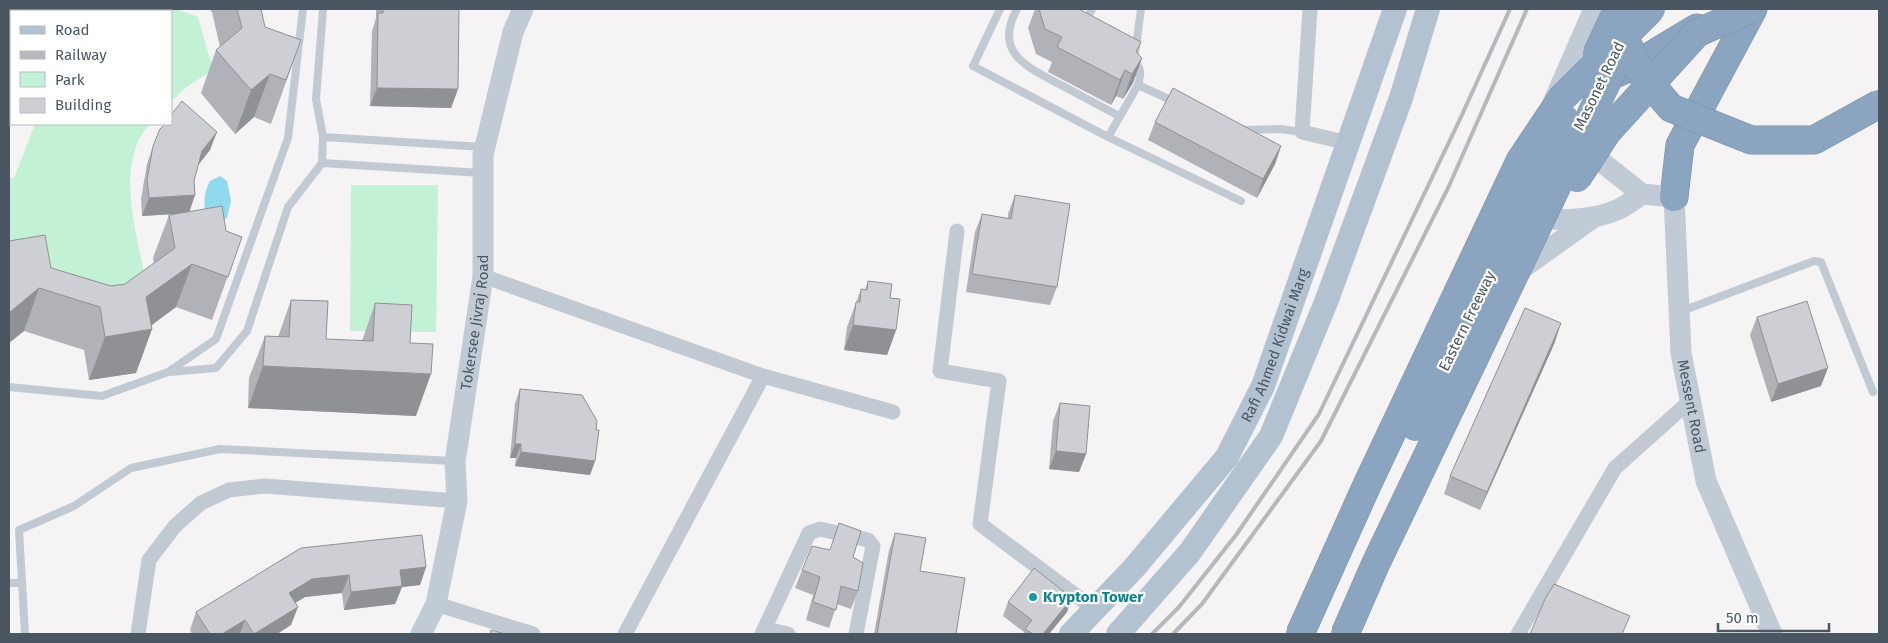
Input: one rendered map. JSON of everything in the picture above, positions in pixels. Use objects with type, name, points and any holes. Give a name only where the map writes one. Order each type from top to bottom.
[{"type":"highway","points":[[1611,9],[1641,73],[1671,108],[1750,140],[1814,140],[1879,104]]},
{"type":"highway","name":"Eastern Freeway","points":[[1318,634],[1354,553],[1618,9]]},
{"type":"highway","name":"Eastern Freeway","points":[[1345,634],[1426,458],[1642,9]]},
{"type":"highway","points":[[1300,634],[1367,485],[1520,161],[1562,98],[1651,9]]},
{"type":"highway","points":[[1602,80],[1668,46],[1728,9]]},
{"type":"highway","points":[[1426,458],[1448,428],[1578,176],[1606,132],[1697,33],[1752,9]]},
{"type":"highway","points":[[1674,197],[1680,145],[1752,9]]},
{"type":"main road","name":"Rafi Ahmed Kidwai Marg","points":[[1071,634],[1134,568],[1227,457],[1262,386],[1395,9]]},
{"type":"main road","name":"Rafi Ahmed Kidwai Marg","points":[[1118,634],[1190,552],[1272,436],[1326,302],[1401,98],[1428,9]]},
{"type":"main road","points":[[1348,143],[1381,150]]},
{"type":"main road","points":[[1166,529],[1190,552]]},
{"type":"street","name":"Tokersee Jivraj Road","points":[[421,634],[436,604],[457,500],[454,462],[483,276],[485,147],[513,32],[523,9]]},
{"type":"street","points":[[1310,9],[1302,132],[1348,143]]},
{"type":"street","points":[[1314,634],[1396,443],[1508,209],[1594,9]]},
{"type":"street","name":"Masonet Road","points":[[1339,634],[1565,156],[1637,9]]},
{"type":"street","points":[[1537,141],[1565,156],[1588,154],[1599,160],[1642,194],[1674,197]]},
{"type":"street","points":[[1508,209],[1537,217],[1568,220],[1596,216],[1619,209],[1642,194]]},
{"type":"street","name":"Messent Road","points":[[1674,197],[1681,353],[1706,481],[1772,634]]},
{"type":"street","points":[[1507,279],[1596,216]]},
{"type":"street","points":[[957,231],[940,371],[999,381],[980,524],[1094,610]]},
{"type":"street","points":[[483,276],[763,376],[893,412]]},
{"type":"street","points":[[625,634],[763,376]]},
{"type":"street","points":[[1518,634],[1615,468],[1690,401]]},
{"type":"street","points":[[138,634],[149,560],[175,526],[201,503],[229,490],[265,486],[457,500]]},
{"type":"street","points":[[788,634],[764,632],[809,533],[820,529],[868,540],[873,546],[856,634]]},
{"type":"street","points":[[436,604],[534,634]]},
{"type":"lane","points":[[9,387],[102,396],[168,372],[216,339],[288,138],[303,9]]},
{"type":"lane","points":[[168,372],[216,368],[247,331],[288,207],[322,162],[323,137],[316,99],[323,9]]},
{"type":"lane","points":[[1000,9],[973,66],[1108,137],[1241,201]]},
{"type":"lane","points":[[1017,9],[1009,24],[1009,36],[1011,46],[1022,64],[1119,116]]},
{"type":"lane","points":[[1086,31],[1085,22],[1092,9]]},
{"type":"lane","points":[[1134,60],[1141,9]]},
{"type":"lane","points":[[1108,137],[1138,85],[1141,74],[1140,67],[1134,60],[1125,56]]},
{"type":"lane","points":[[1138,85],[1185,106]]},
{"type":"lane","points":[[1230,126],[1239,130],[1281,128],[1302,132]]},
{"type":"lane","points":[[323,137],[485,147]]},
{"type":"lane","points":[[322,162],[484,173]]},
{"type":"lane","points":[[1678,313],[1814,261],[1821,262],[1873,392]]},
{"type":"lane","points":[[25,634],[19,530],[74,506],[131,468],[220,449],[454,462]]},
{"type":"lane","points":[[9,583],[22,583]]},
{"type":"green space","points":[[177,9],[198,17],[213,70],[185,88],[172,101],[172,10],[125,10]]},
{"type":"green space","points":[[35,125],[149,125],[139,140],[133,159],[130,179],[134,223],[146,283],[114,304],[9,262],[9,178],[14,178]]},
{"type":"green space","points":[[351,185],[438,185],[436,332],[350,331]]},
{"type":"water","points":[[220,176],[227,181],[231,201],[227,218],[220,221],[206,215],[204,202],[210,181]]},
{"type":"building","points":[[237,9],[261,9],[265,27],[301,40],[286,80],[270,74],[251,90],[216,50],[242,28]]},
{"type":"building","points":[[383,9],[459,9],[458,89],[377,88],[378,13],[383,13]]},
{"type":"building","points":[[1039,9],[1079,9],[1141,42],[1136,52],[1142,58],[1132,74],[1125,70],[1120,80],[1057,47],[1062,37],[1045,29]]},
{"type":"building","points":[[1173,88],[1281,146],[1263,179],[1155,122]]},
{"type":"building","points":[[182,101],[217,132],[202,151],[194,181],[195,195],[149,198],[147,180],[153,146],[160,129],[164,125],[172,125],[172,114]]},
{"type":"building","points":[[1015,195],[1070,204],[1057,287],[972,274],[982,214],[1011,219]]},
{"type":"building","points":[[222,206],[226,231],[242,237],[228,277],[192,264],[146,297],[152,329],[105,337],[100,307],[39,288],[9,311],[9,241],[45,235],[51,268],[111,286],[125,284],[175,248],[169,215]]},
{"type":"building","points":[[868,281],[892,284],[890,298],[900,299],[896,330],[853,325],[856,302],[860,302],[861,289],[867,290]]},
{"type":"building","points":[[291,300],[328,301],[326,339],[373,341],[375,303],[412,305],[410,343],[433,344],[431,374],[263,366],[265,336],[289,337]]},
{"type":"building","points":[[1807,301],[1828,368],[1778,384],[1757,317]]},
{"type":"building","points":[[1525,308],[1561,323],[1487,492],[1450,476]]},
{"type":"building","points":[[520,389],[582,395],[597,421],[596,430],[599,430],[595,461],[521,452],[521,444],[515,444]]},
{"type":"building","points":[[1060,403],[1090,406],[1086,454],[1056,451]]},
{"type":"building","points":[[839,523],[861,531],[853,557],[863,563],[858,591],[841,586],[836,610],[813,602],[820,577],[802,570],[812,546],[830,550]]},
{"type":"building","points":[[895,533],[926,538],[920,571],[965,578],[956,634],[877,634]]},
{"type":"building","points":[[422,535],[426,567],[400,570],[402,586],[351,592],[349,575],[312,579],[289,593],[298,607],[254,634],[245,620],[222,634],[210,634],[196,612],[301,548]]},
{"type":"building","name":"Krypton Tower","points":[[1034,568],[1072,598],[1043,634],[1033,634],[1025,629],[1032,620],[1008,602]]},
{"type":"building","points":[[1554,584],[1630,616],[1622,634],[1530,634],[1545,599]]},
{"type":"building","points":[[491,630],[506,634],[490,634]]},
{"type":"railway","points":[[1152,634],[1179,607],[1236,535],[1319,414],[1461,117],[1510,9]]},
{"type":"railway","points":[[1173,634],[1202,604],[1321,441],[1449,186],[1527,9]]},
{"type":"place","name":"Krypton Tower","points":[[1033,597]]}]
